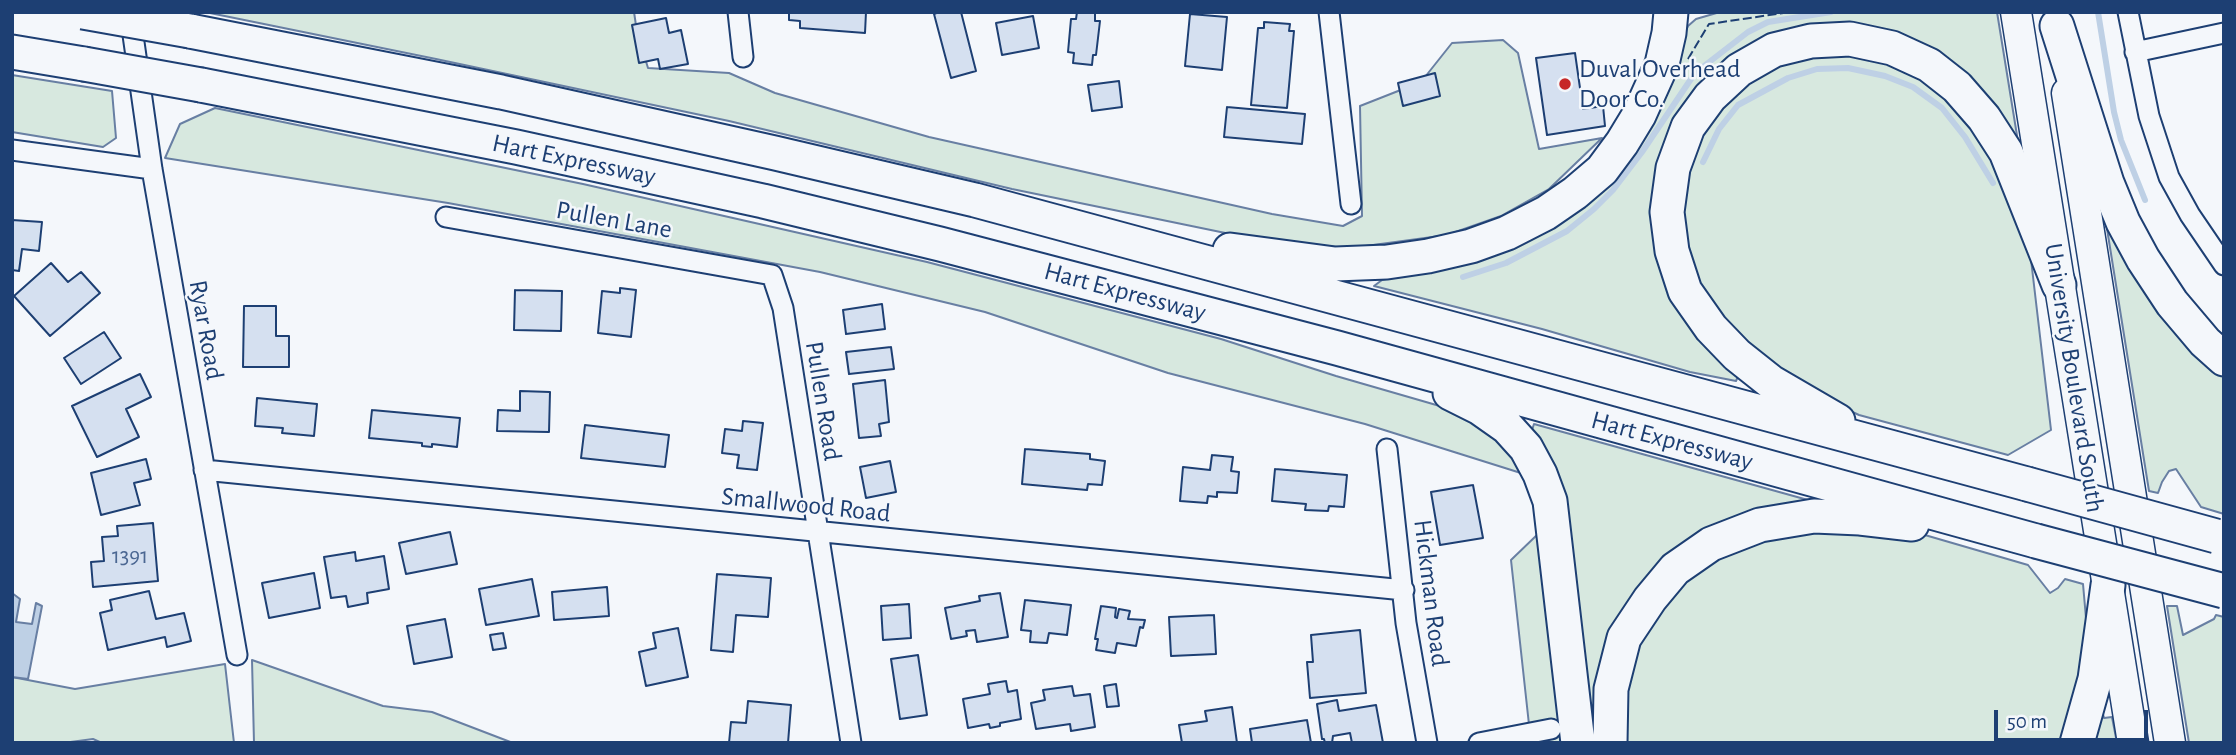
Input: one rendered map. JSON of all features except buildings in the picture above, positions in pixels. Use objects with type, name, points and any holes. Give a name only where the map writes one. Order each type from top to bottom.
[{"type":"highway","name":"Hart Expressway","points":[[83,12],[501,92],[975,200],[2220,537]]},
{"type":"highway","points":[[1079,228],[1335,264],[1387,262],[1428,256],[1471,246],[1507,233],[1546,213],[1602,170],[1639,115],[1662,64],[1670,33],[1671,12]]},
{"type":"highway","points":[[2056,19],[2107,183],[2123,222],[2172,303],[2205,342],[2224,359]]},
{"type":"highway","points":[[1893,449],[1816,410],[1771,382],[1737,355],[1711,328],[1685,290],[1672,251],[1667,212],[1673,168],[1688,127],[1710,97],[1739,70],[1774,50],[1811,41],[1850,40],[1892,48],[1929,65],[1957,87],[1984,118],[2006,152],[2059,285]]},
{"type":"highway","name":"Hart Expressway","points":[[12,52],[201,85],[489,141],[763,201],[1337,348],[2224,591]]},
{"type":"highway","points":[[1337,348],[1453,394],[1480,408],[1507,427],[1526,448],[1550,500],[1565,736]]},
{"type":"highway","points":[[1611,743],[1611,690],[1624,638],[1650,598],[1675,569],[1711,544],[1760,525],[1814,516],[1860,518],[2036,541]]},
{"type":"highway","points":[[2077,743],[2095,680],[2108,585]]},
{"type":"main road","name":"University Boulevard South","points":[[2016,12],[2133,743]]},
{"type":"main road","name":"University Boulevard South","points":[[2056,19],[2170,743]]},
{"type":"street","name":"Ryar Road","points":[[130,12],[152,169],[237,655]]},
{"type":"street","points":[[737,12],[743,57]]},
{"type":"street","points":[[1329,12],[1352,204]]},
{"type":"street","points":[[2128,12],[2149,116],[2169,177],[2190,215],[2224,265]]},
{"type":"street","points":[[2135,52],[2224,33]]},
{"type":"street","points":[[12,150],[152,169]]},
{"type":"street","name":"Pullen Lane","points":[[446,217],[772,275]]},
{"type":"street","name":"Pullen Road","points":[[772,275],[783,308],[851,743]]},
{"type":"street","name":"Hickman Road","points":[[1387,449],[1406,623],[1427,743]]},
{"type":"street","name":"Smallwood Road","points":[[204,470],[1404,590]]},
{"type":"street","points":[[1479,743],[1565,736]]},
{"type":"shaded area","points":[[205,12],[634,12],[648,68],[729,73],[775,93],[929,137],[1272,214],[1343,226],[1362,216],[1360,106],[1421,82],[1452,43],[1503,40],[1518,53],[1539,149],[1602,138],[1549,189],[1501,216],[1447,235],[1351,248],[1269,242],[1012,189],[729,121]]},
{"type":"shaded area","points":[[1720,12],[1997,12],[2020,154],[1864,31],[1711,83],[1656,232],[1740,372],[1736,381],[1690,372],[1542,329],[1374,286],[1382,280],[1458,263],[1640,133],[1688,26],[1696,19]]},
{"type":"shaded area","points":[[1861,51],[1934,80],[1995,152],[2030,251],[2051,430],[2008,455],[1859,415],[1752,358],[1685,265],[1679,187],[1691,146],[1730,91],[1787,58]]},
{"type":"shaded area","points":[[12,75],[112,91],[116,138],[103,147],[12,132]]},
{"type":"shaded area","points":[[215,108],[583,184],[927,262],[1221,339],[1457,411],[1514,453],[1524,474],[1365,424],[1168,373],[985,312],[820,272],[448,203],[165,158],[180,124]]},
{"type":"shaded area","points":[[2104,210],[2224,370],[2224,514],[2201,507],[2176,469],[2169,471],[2158,493],[2149,491]]},
{"type":"shaded area","points":[[1534,424],[1808,500],[1808,509],[1682,551],[1600,715],[1584,715],[1531,433]]},
{"type":"shaded area","points":[[1806,526],[1918,533],[2028,565],[2050,593],[2065,579],[2083,584],[2088,641],[2068,743],[1622,743],[1628,655],[1665,596],[1721,549]]},
{"type":"shaded area","points":[[1539,533],[1564,743],[1531,743],[1511,560]]},
{"type":"shaded area","points":[[2167,606],[2177,606],[2183,635],[2214,619],[2216,615],[2224,617],[2224,743],[2189,743]]},
{"type":"shaded area","points":[[252,660],[383,706],[432,712],[513,743],[254,743]]},
{"type":"shaded area","points":[[225,664],[234,743],[102,743],[93,739],[63,743],[12,743],[12,677],[75,689]]},
{"type":"shaded area","points":[[2101,707],[2104,718],[2112,717],[2117,743],[2090,743]]},
{"type":"water","points":[[12,593],[20,599],[16,622],[32,624],[36,603],[42,606],[28,679],[12,677]]},
{"type":"waterway","points":[[1463,277],[1506,263],[1567,231],[1594,209],[1613,190],[1642,152],[1695,73],[1748,32],[1768,22],[1831,12]]},
{"type":"waterway","points":[[2098,12],[2114,112],[2121,140],[2145,200]]},
{"type":"waterway","points":[[1703,162],[1719,129],[1738,105],[1788,78],[1817,69],[1848,68],[1885,76],[1913,87],[1942,108],[1965,137],[1993,183]]},
{"type":"fence","points":[[1688,59],[1709,24],[1790,12]]},
{"type":"place","name":"Duval Overhead Door Co.","points":[[1565,84]]}]
